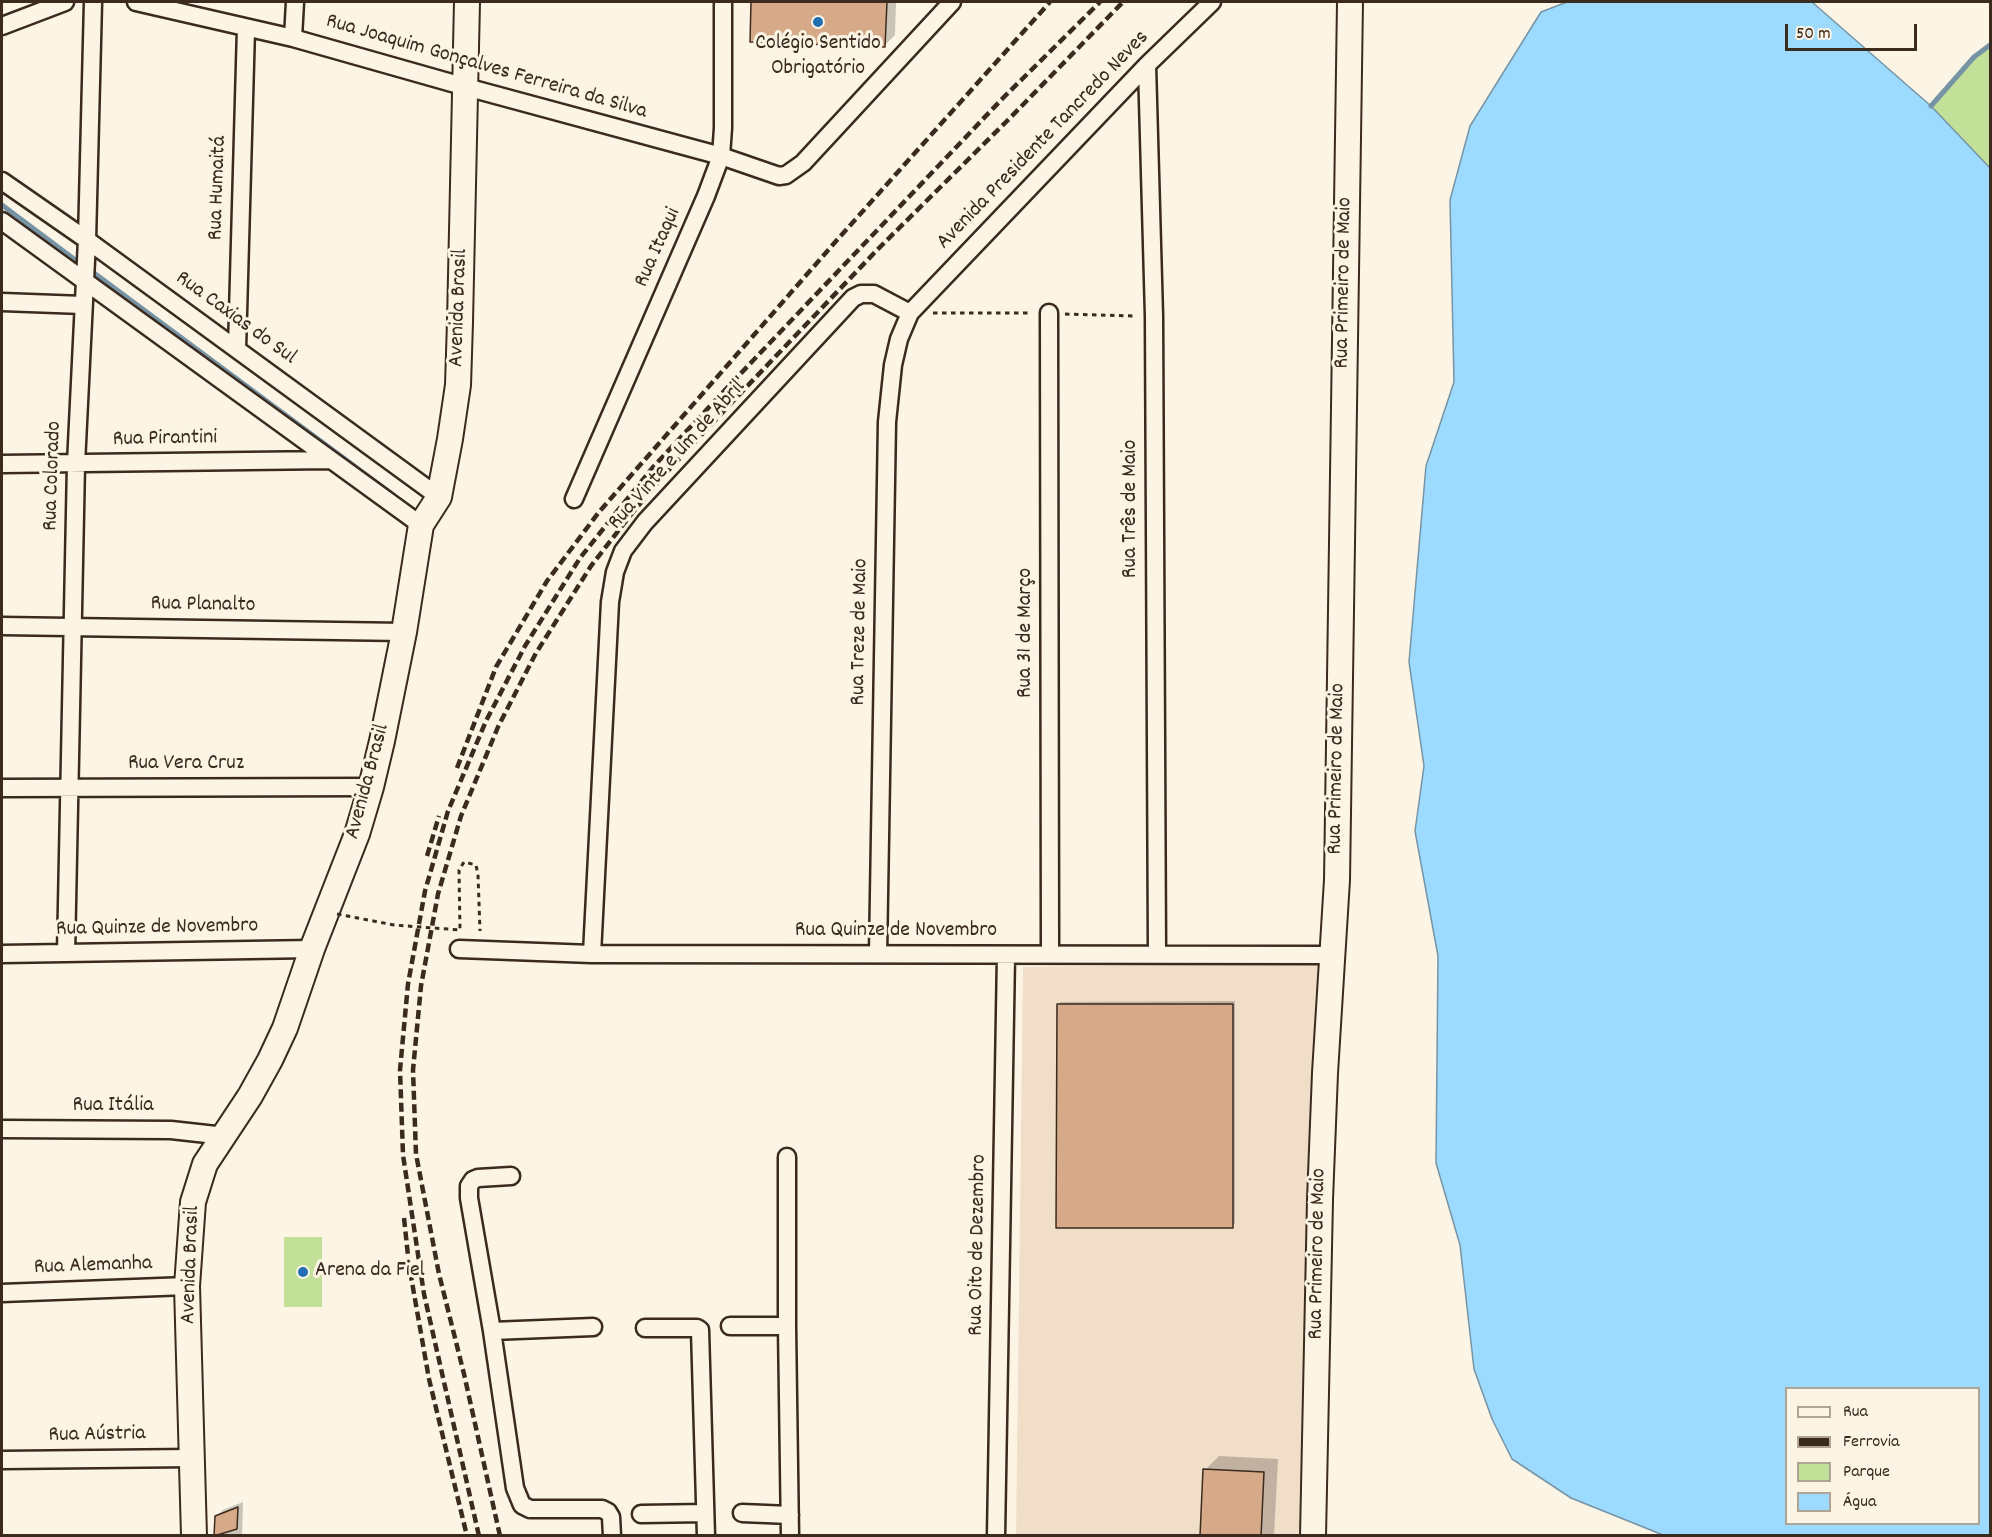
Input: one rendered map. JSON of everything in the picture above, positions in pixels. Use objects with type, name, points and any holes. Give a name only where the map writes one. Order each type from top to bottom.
[{"type":"street","points":[[2,26],[65,2]]},
{"type":"street","name":"Rua Colorado","points":[[66,953],[76,464],[86,277],[93,2]]},
{"type":"street","name":"Rua Joaquim Gonçalves Ferreira da Silva","points":[[136,2],[293,38],[721,156],[773,176],[786,175],[803,163],[952,2]]},
{"type":"street","points":[[293,38],[295,2]]},
{"type":"street","name":"Avenida Brasil","points":[[194,1536],[187,1286],[193,1202],[205,1164],[225,1136],[270,1060],[285,1028],[312,949],[357,834],[371,788],[404,632],[421,525],[439,497],[458,385],[467,2]]},
{"type":"street","name":"Rua Itaqui","points":[[574,499],[706,196],[721,156],[723,2]]},
{"type":"street","name":"Avenida Presidente Tancredo Neves","points":[[910,313],[1147,65],[1212,2]]},
{"type":"street","name":"Rua Primeiro de Maio","points":[[1313,1536],[1320,1200],[1337,880],[1350,2]]},
{"type":"street","name":"Rua Humaitá","points":[[237,349],[246,28]]},
{"type":"street","name":"Rua Três de Maio","points":[[1147,65],[1154,328],[1157,953]]},
{"type":"street","name":"Rua Caxias do Sul","points":[[2,182],[237,349],[439,497]]},
{"type":"street","points":[[2,220],[86,277],[330,460],[421,525]]},
{"type":"street","name":"Rua Vinte e Um de Abril","points":[[592,954],[610,602],[615,572],[622,551],[645,522],[853,298],[861,294],[874,294],[910,313]]},
{"type":"street","points":[[2,302],[83,304]]},
{"type":"street","name":"Rua Treze de Maio","points":[[878,954],[887,422],[893,365],[899,339],[910,313]]},
{"type":"street","name":"Rua 31 de Março","points":[[1048,313],[1050,953]]},
{"type":"street","name":"Rua Pirantini","points":[[2,464],[330,460]]},
{"type":"street","name":"Rua Planalto","points":[[2,626],[404,632]]},
{"type":"street","name":"Rua Vera Cruz","points":[[2,789],[69,787],[371,788]]},
{"type":"street","name":"Rua Quinze de Novembro","points":[[2,954],[312,949]]},
{"type":"street","name":"Rua Quinze de Novembro","points":[[459,949],[592,954],[1334,955]]},
{"type":"street","name":"Rua Oito de Dezembro","points":[[996,1536],[1006,954]]},
{"type":"street","name":"Rua Itália","points":[[2,1130],[171,1130],[225,1136]]},
{"type":"street","points":[[787,1157],[790,1536]]},
{"type":"street","points":[[511,1176],[473,1180],[469,1186],[469,1198],[517,1497],[522,1505],[530,1509],[602,1509],[611,1517],[612,1536]]},
{"type":"street","name":"Rua Alemanha","points":[[2,1293],[187,1286]]},
{"type":"street","points":[[730,1326],[787,1326]]},
{"type":"street","points":[[492,1331],[593,1327]]},
{"type":"street","points":[[645,1328],[697,1328],[700,1330],[706,1536]]},
{"type":"street","name":"Rua Aústria","points":[[2,1460],[192,1458]]},
{"type":"street","points":[[641,1514],[705,1513]]},
{"type":"street","points":[[742,1513],[789,1515]]},
{"type":"path","points":[[337,914],[394,925],[460,930],[459,870],[464,862],[476,865],[480,930]]},
{"type":"shaded area","points":[[1324,963],[1303,1535],[1016,1536],[1023,967]]},
{"type":"green space","points":[[1990,46],[1990,168],[1931,106],[1974,57]]},
{"type":"green space","name":"Arena da Fiel","points":[[284,1237],[322,1237],[322,1307],[284,1307]]},
{"type":"water","points":[[1567,2],[1812,2],[1931,106],[1990,168],[1990,1535],[1663,1535],[1571,1498],[1512,1459],[1492,1419],[1474,1369],[1460,1245],[1436,1163],[1438,956],[1415,831],[1424,766],[1409,662],[1426,466],[1454,382],[1450,200],[1470,126],[1541,12]]},
{"type":"building","name":"Colégio Sentido Obrigatório","points":[[751,2],[887,2],[885,47],[750,42]]},
{"type":"building","points":[[1057,1004],[1233,1004],[1233,1228],[1056,1228]]},
{"type":"building","points":[[1203,1469],[1264,1472],[1261,1536],[1200,1536]]},
{"type":"building","points":[[238,1507],[237,1529],[214,1536],[215,1516]]},
{"type":"waterway","points":[[1931,106],[1974,57],[1990,45]]},
{"type":"waterway","points":[[2,205],[82,265]]},
{"type":"waterway","points":[[90,270],[392,494]]},
{"type":"railway","points":[[457,768],[496,667],[547,581],[599,512],[837,240],[1050,2]]},
{"type":"railway","points":[[479,1536],[424,1294],[403,1155],[400,1070],[408,984],[425,891],[448,811],[486,721],[525,646],[580,558],[619,509],[654,466],[725,390],[1003,98],[1100,2]]},
{"type":"railway","points":[[500,1536],[439,1274],[416,1154],[413,1070],[421,986],[438,894],[461,816],[498,727],[536,653],[591,566],[629,517],[664,475],[877,250],[1123,2]]},
{"type":"railway","points":[[427,856],[439,816]]},
{"type":"railway","points":[[404,1218],[409,1265],[429,1379],[467,1536]]},
{"type":"place","name":"Colégio Sentido Obrigatório","points":[[818,22]]},
{"type":"place","name":"Arena da Fiel","points":[[303,1272]]}]
